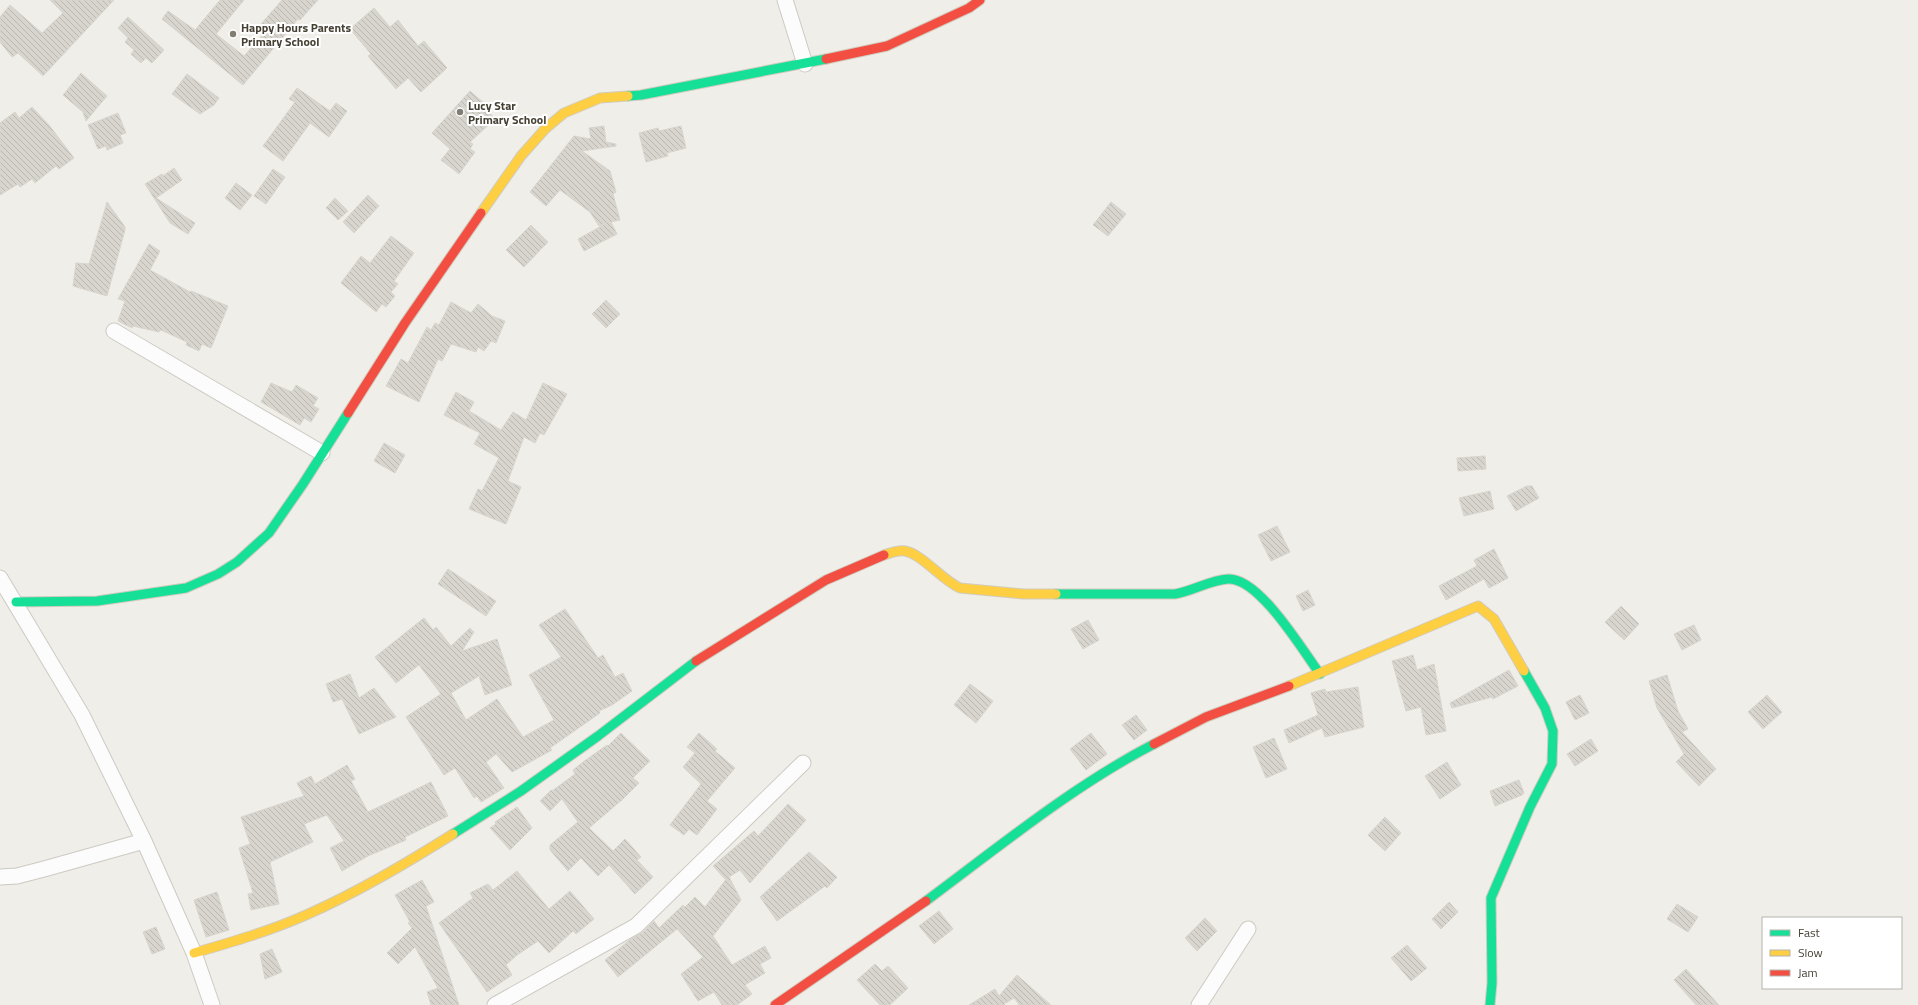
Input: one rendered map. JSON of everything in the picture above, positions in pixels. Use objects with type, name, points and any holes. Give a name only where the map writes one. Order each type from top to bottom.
[{"type":"street","points":[[785,0],[805,64]]},
{"type":"street","points":[[16,602],[97,601],[186,588],[218,574],[237,562],[269,533],[405,323],[521,156],[545,129],[564,113],[600,98],[641,95],[805,64],[887,46],[969,8],[980,0]]},
{"type":"street","points":[[114,331],[322,453]]},
{"type":"street","points":[[194,953],[260,933],[306,915],[387,875],[521,791],[598,736],[702,658],[826,580],[892,552],[905,551],[915,555],[956,587],[1022,594],[1175,594],[1192,591],[1215,581],[1235,579],[1255,590],[1270,605],[1320,674]]},
{"type":"street","points":[[0,578],[16,602],[82,715],[144,841],[194,953],[212,1005]]},
{"type":"street","points":[[775,1005],[923,903],[1076,791],[1127,758],[1206,717],[1320,674],[1478,606],[1494,619],[1545,708],[1553,731],[1552,764],[1530,807],[1491,898],[1492,982],[1490,1005]]},
{"type":"street","points":[[495,1005],[636,926],[803,763]]},
{"type":"street","points":[[0,877],[17,876],[144,841]]},
{"type":"street","points":[[1199,1005],[1248,929]]},
{"type":"building","points":[[50,0],[114,0],[43,76],[18,53],[12,57],[0,42],[0,17],[10,5],[42,33],[63,13]]},
{"type":"building","points":[[220,0],[244,0],[216,34],[244,56],[267,30],[261,24],[282,0],[318,0],[300,20],[298,19],[243,85],[162,19],[168,11],[195,30]]},
{"type":"building","points":[[374,8],[390,27],[398,20],[418,46],[424,41],[447,68],[421,92],[408,78],[396,89],[368,56],[371,54],[350,29]]},
{"type":"building","points":[[128,17],[164,50],[152,63],[146,58],[141,63],[131,54],[134,50],[125,42],[128,38],[118,28]]},
{"type":"building","points":[[81,73],[107,96],[86,121],[83,112],[63,95]]},
{"type":"building","points":[[187,74],[219,98],[214,105],[200,114],[172,94]]},
{"type":"building","points":[[297,88],[330,111],[336,103],[347,111],[329,137],[310,123],[283,161],[263,146],[295,102],[289,99]]},
{"type":"building","points":[[470,91],[484,103],[483,105],[495,119],[470,142],[473,144],[470,149],[475,152],[459,174],[441,160],[450,149],[432,133]]},
{"type":"building","points":[[32,107],[49,125],[74,158],[59,169],[56,166],[35,183],[32,179],[20,187],[18,184],[0,195],[0,123],[15,112],[19,118]]},
{"type":"building","points":[[118,113],[126,133],[120,135],[123,143],[107,150],[106,146],[98,149],[88,125]]},
{"type":"building","points":[[604,126],[606,142],[616,144],[616,146],[582,151],[610,171],[616,192],[613,194],[620,220],[611,222],[617,234],[584,251],[578,239],[607,223],[599,226],[590,212],[560,190],[546,206],[530,192],[574,136],[591,139],[589,128]]},
{"type":"building","points":[[681,126],[686,148],[667,153],[668,156],[646,162],[639,133],[658,128],[659,131]]},
{"type":"building","points":[[174,168],[182,180],[156,198],[195,223],[188,234],[170,223],[145,184],[162,174],[163,176]]},
{"type":"building","points":[[273,169],[285,177],[266,204],[254,196]]},
{"type":"building","points":[[236,183],[252,195],[240,210],[225,198]]},
{"type":"building","points":[[368,195],[379,206],[354,233],[343,222]]},
{"type":"building","points":[[335,198],[348,211],[338,220],[326,208]]},
{"type":"building","points":[[107,202],[125,227],[125,230],[107,296],[73,286],[76,263],[89,264]]},
{"type":"building","points":[[1111,202],[1126,214],[1108,236],[1093,225]]},
{"type":"building","points":[[531,225],[548,242],[524,267],[506,250]]},
{"type":"building","points":[[391,236],[414,253],[394,281],[398,284],[391,292],[395,296],[386,307],[382,304],[376,312],[341,283],[361,256],[370,263]]},
{"type":"building","points":[[149,244],[160,251],[150,270],[190,292],[191,291],[228,306],[211,348],[202,344],[199,351],[186,345],[187,342],[161,330],[159,332],[133,326],[132,328],[118,321],[125,301],[118,299]]},
{"type":"building","points":[[606,300],[620,314],[606,328],[592,314]]},
{"type":"building","points":[[451,302],[471,313],[478,304],[492,316],[505,321],[496,343],[491,341],[484,351],[478,347],[476,352],[451,344],[442,361],[438,359],[419,402],[386,386],[401,359],[408,363],[427,327],[431,330],[435,323],[439,325]]},
{"type":"building","points":[[271,383],[292,392],[296,385],[318,398],[313,406],[319,409],[311,422],[304,418],[300,425],[261,402]]},
{"type":"building","points":[[543,383],[567,394],[544,435],[540,433],[535,443],[524,437],[508,481],[521,487],[506,524],[469,509],[478,489],[482,491],[499,458],[474,444],[480,433],[444,415],[456,392],[474,402],[469,411],[501,430],[513,412],[526,420]]},
{"type":"building","points":[[384,443],[405,455],[395,473],[374,461]]},
{"type":"building","points":[[1485,456],[1486,469],[1458,471],[1457,458]]},
{"type":"building","points":[[1527,486],[1532,486],[1539,498],[1516,511],[1507,496]]},
{"type":"building","points":[[1490,491],[1494,509],[1464,516],[1459,498]]},
{"type":"building","points":[[1277,526],[1290,552],[1271,561],[1258,535]]},
{"type":"building","points":[[1494,549],[1508,578],[1489,588],[1484,579],[1446,600],[1439,586],[1477,566],[1474,560]]},
{"type":"building","points":[[448,569],[496,601],[486,616],[438,584]]},
{"type":"building","points":[[1308,590],[1315,605],[1303,611],[1296,596]]},
{"type":"building","points":[[1621,606],[1639,624],[1624,640],[1605,622]]},
{"type":"building","points":[[565,609],[598,658],[603,655],[615,677],[623,673],[632,691],[612,705],[599,711],[600,713],[550,748],[552,750],[512,772],[496,754],[486,762],[504,788],[481,802],[477,796],[474,798],[455,768],[444,775],[406,717],[441,694],[419,665],[396,683],[375,657],[424,618],[433,630],[436,627],[451,646],[470,628],[474,632],[462,651],[497,639],[512,685],[485,695],[479,676],[451,693],[466,720],[497,699],[523,737],[554,720],[529,675],[561,657],[539,625]]},
{"type":"building","points":[[1088,620],[1099,640],[1083,649],[1071,629]]},
{"type":"building","points":[[1694,625],[1701,640],[1682,650],[1674,634]]},
{"type":"building","points":[[1413,655],[1417,670],[1434,664],[1446,731],[1426,735],[1421,707],[1406,711],[1392,661]]},
{"type":"building","points":[[1509,670],[1518,686],[1493,699],[1492,697],[1452,708],[1450,703]]},
{"type":"building","points":[[350,674],[359,698],[374,688],[396,717],[359,734],[342,699],[333,702],[326,684]]},
{"type":"building","points":[[1667,675],[1678,711],[1688,729],[1682,732],[1716,769],[1699,786],[1676,762],[1684,754],[1657,708],[1649,681]]},
{"type":"building","points":[[970,684],[993,701],[976,723],[954,705]]},
{"type":"building","points":[[1358,687],[1364,727],[1325,737],[1322,728],[1289,743],[1284,730],[1318,715],[1311,693],[1325,689],[1326,692]]},
{"type":"building","points":[[1580,695],[1589,713],[1575,720],[1566,702]]},
{"type":"building","points":[[1767,695],[1782,712],[1763,729],[1748,712]]},
{"type":"building","points":[[1136,715],[1147,730],[1134,740],[1122,725]]},
{"type":"building","points":[[621,733],[650,761],[633,778],[639,783],[589,828],[613,851],[625,839],[641,857],[637,860],[653,877],[635,894],[609,865],[598,876],[581,858],[568,871],[550,850],[550,845],[578,822],[562,799],[550,811],[540,801],[551,790],[552,791],[575,774],[573,770],[607,745],[608,746]]},
{"type":"building","points":[[699,733],[717,749],[715,751],[735,768],[707,801],[717,809],[697,835],[689,829],[684,835],[670,825],[701,784],[683,767],[695,753],[687,747]]},
{"type":"building","points":[[1091,733],[1107,754],[1086,770],[1070,749]]},
{"type":"building","points":[[1274,738],[1287,769],[1266,778],[1253,747]]},
{"type":"building","points":[[1591,739],[1598,751],[1575,766],[1567,754]]},
{"type":"building","points":[[1447,762],[1461,785],[1440,799],[1425,776]]},
{"type":"building","points":[[347,765],[355,779],[351,781],[368,812],[431,782],[448,816],[405,837],[406,840],[368,856],[342,871],[330,848],[344,841],[327,815],[304,824],[313,842],[270,862],[279,904],[251,910],[248,894],[253,893],[239,848],[250,844],[241,817],[304,796],[297,783],[311,776],[315,784]]},
{"type":"building","points":[[1519,780],[1524,793],[1495,806],[1490,791]]},
{"type":"building","points":[[788,804],[806,820],[750,883],[740,870],[729,877],[741,900],[713,936],[732,965],[765,946],[771,958],[760,964],[765,973],[745,985],[752,994],[737,1005],[722,1005],[714,992],[698,1001],[681,974],[703,957],[677,929],[618,977],[605,960],[631,939],[642,933],[654,921],[659,928],[683,905],[685,907],[695,897],[705,907],[727,878],[725,879],[713,866],[754,831],[758,836]]},
{"type":"building","points":[[517,807],[532,828],[510,850],[490,828],[496,824],[495,822]]},
{"type":"building","points":[[1385,817],[1401,833],[1385,851],[1368,835]]},
{"type":"building","points":[[809,852],[837,877],[827,888],[825,886],[777,921],[760,897]]},
{"type":"building","points":[[517,871],[549,909],[570,891],[594,919],[576,934],[573,931],[549,953],[538,941],[517,955],[506,965],[512,975],[487,992],[439,923],[473,898],[470,893],[488,884],[493,890]]},
{"type":"building","points":[[422,880],[434,902],[426,906],[459,1005],[431,1005],[427,992],[438,988],[415,947],[398,964],[387,953],[412,928],[408,923],[410,922],[395,895]]},
{"type":"building","points":[[217,892],[229,930],[206,937],[194,900]]},
{"type":"building","points":[[1449,902],[1458,912],[1441,929],[1432,919]]},
{"type":"building","points":[[1677,904],[1698,917],[1688,932],[1667,919]]},
{"type":"building","points":[[939,911],[953,929],[934,944],[919,926]]},
{"type":"building","points":[[1205,918],[1217,931],[1197,951],[1185,938]]},
{"type":"building","points":[[156,927],[165,949],[152,954],[143,932]]},
{"type":"building","points":[[1407,945],[1427,968],[1411,981],[1391,958]]},
{"type":"building","points":[[272,949],[282,972],[265,979],[260,954]]},
{"type":"building","points":[[875,964],[882,971],[888,966],[908,988],[890,1005],[880,1005],[857,980]]},
{"type":"building","points":[[1686,969],[1719,1005],[1696,1005],[1674,980]]},
{"type":"building","points":[[1017,975],[1051,1005],[1019,1005],[1014,998],[1004,1004],[1005,1005],[969,1005],[995,989],[999,996]]},
{"type":"traffic: fast","points":[[628,96],[641,95],[826,59]]},
{"type":"traffic: fast","points":[[16,602],[97,601],[186,588],[218,574],[237,562],[269,533],[303,484],[348,413]]},
{"type":"traffic: fast","points":[[1056,594],[1175,594],[1221,580],[1228,579],[1240,582],[1253,590],[1266,602],[1292,633],[1320,674]]},
{"type":"traffic: fast","points":[[453,834],[521,791],[598,736],[696,661]]},
{"type":"traffic: fast","points":[[1490,1005],[1492,983],[1491,898],[1530,807],[1552,764],[1553,731],[1545,708],[1524,671]]},
{"type":"traffic: fast","points":[[926,901],[1009,838],[1066,798],[1124,761],[1154,744]]},
{"type":"traffic: slow","points":[[481,213],[521,156],[545,129],[564,113],[600,98],[628,96]]},
{"type":"traffic: slow","points":[[884,555],[900,551],[912,553],[960,588],[1023,594],[1056,594]]},
{"type":"traffic: slow","points":[[1289,686],[1478,606],[1494,619],[1524,671]]},
{"type":"traffic: slow","points":[[194,953],[265,931],[325,906],[381,877],[453,834]]},
{"type":"traffic: jam","points":[[826,59],[887,46],[969,8],[980,0]]},
{"type":"traffic: jam","points":[[348,413],[405,323],[481,213]]},
{"type":"traffic: jam","points":[[696,661],[826,580],[884,555]]},
{"type":"traffic: jam","points":[[1154,744],[1206,717],[1289,686]]},
{"type":"traffic: jam","points":[[775,1005],[926,901]]},
{"type":"place","name":"Happy Hours Parents Primary School","points":[[233,34]]},
{"type":"place","name":"Lucy Star Primary School","points":[[460,112]]}]
